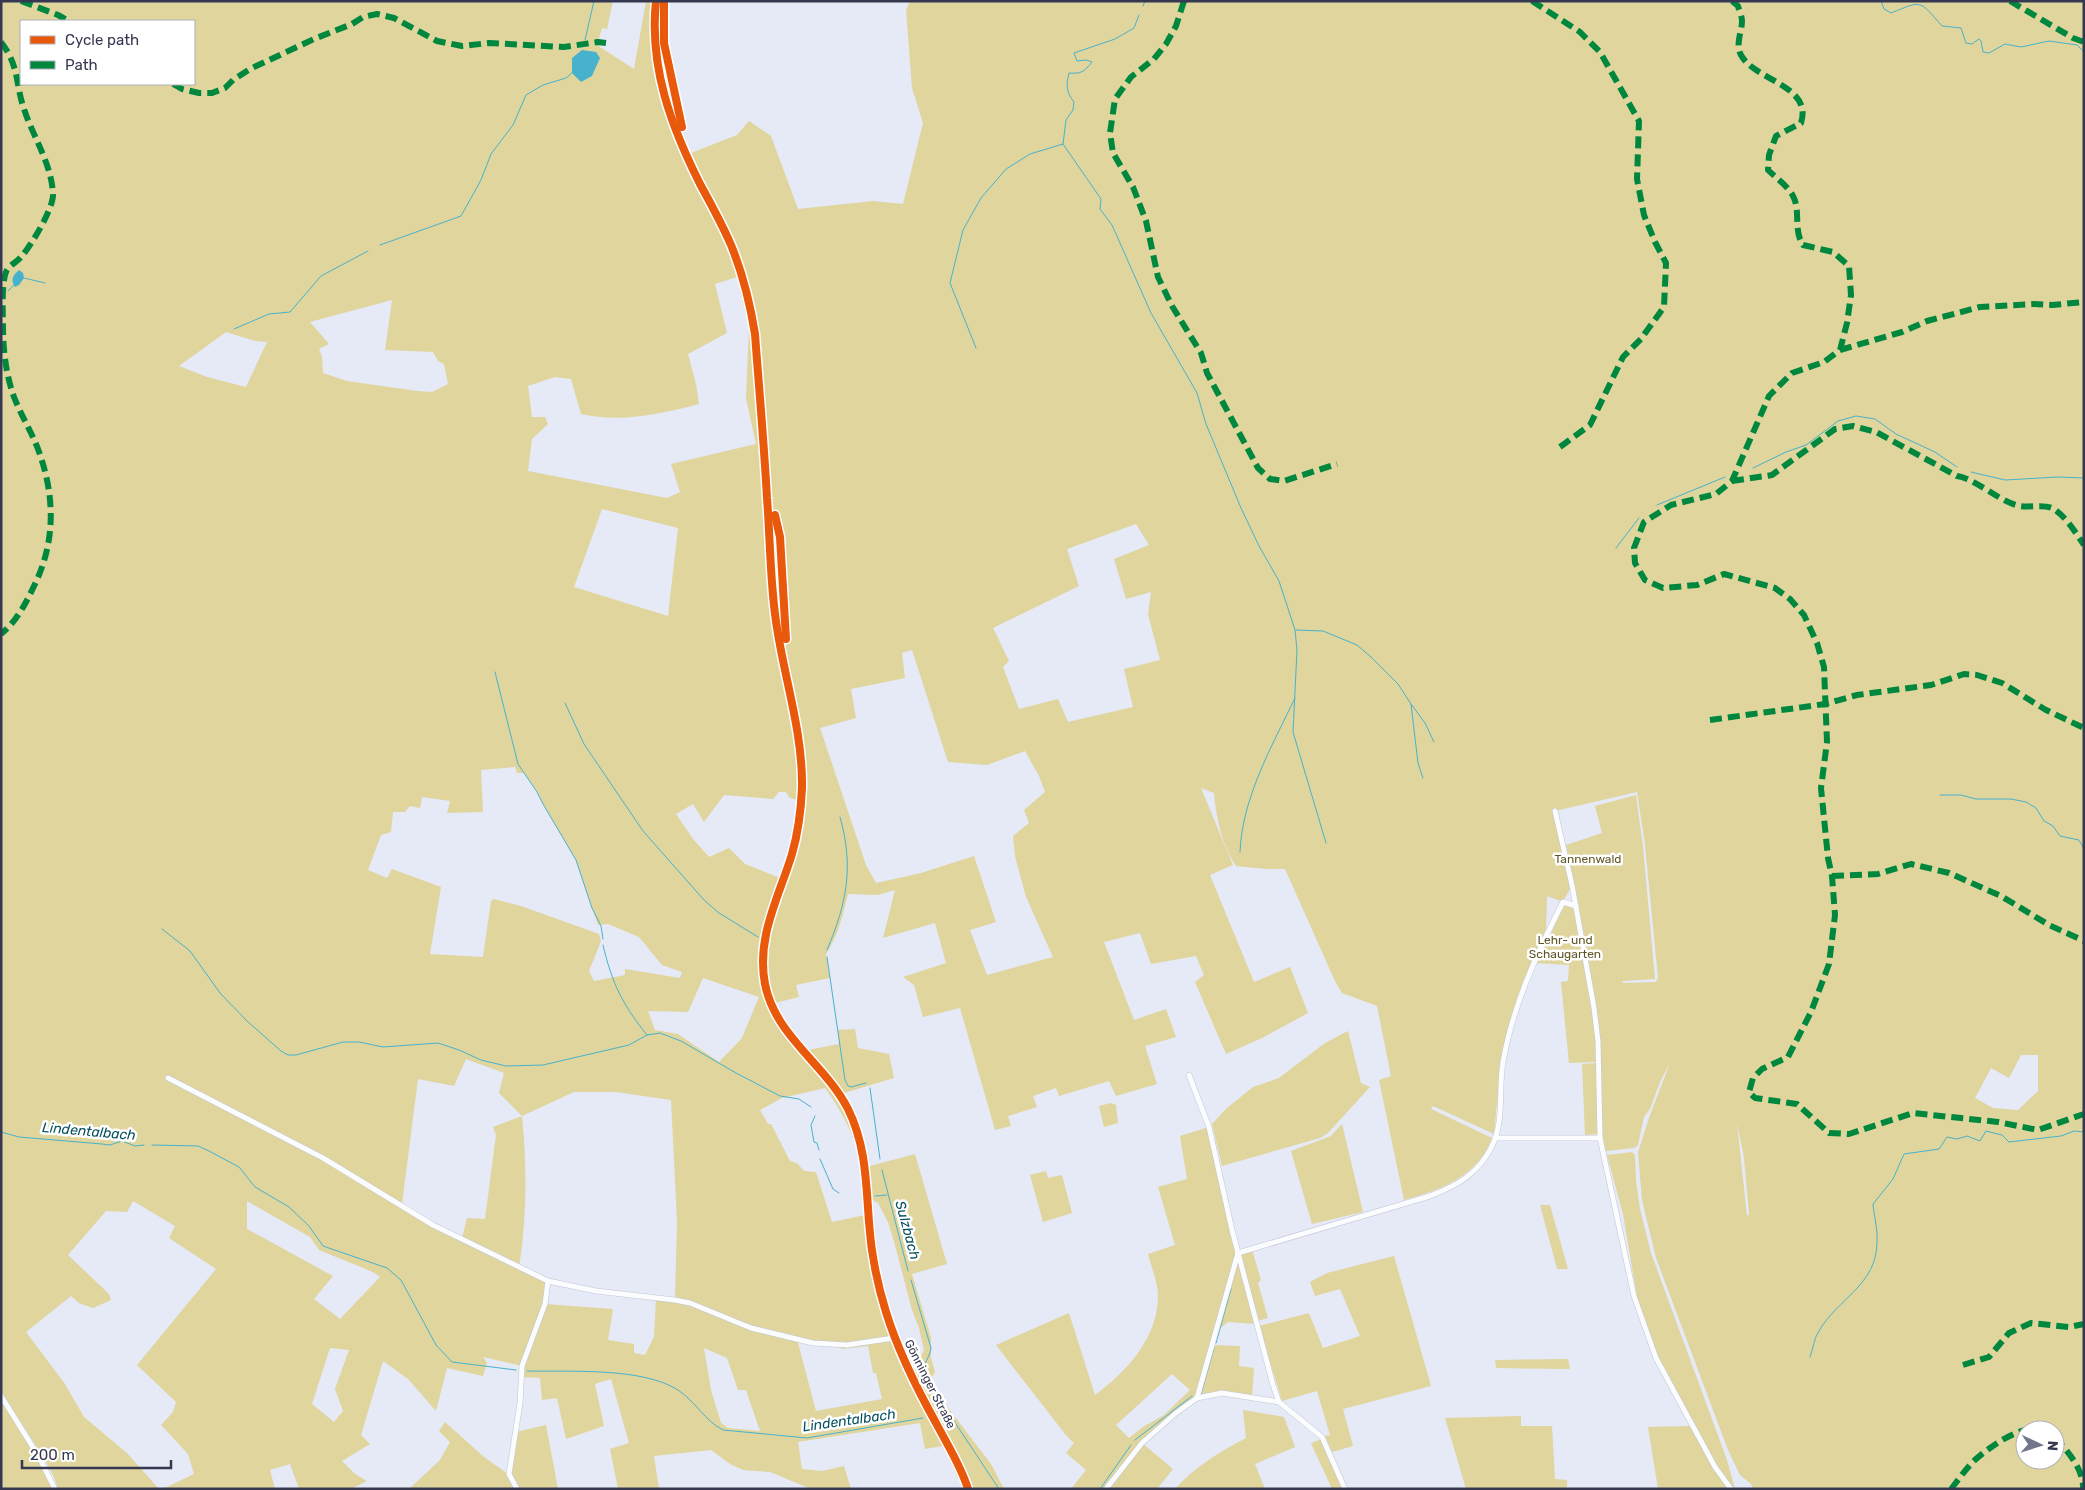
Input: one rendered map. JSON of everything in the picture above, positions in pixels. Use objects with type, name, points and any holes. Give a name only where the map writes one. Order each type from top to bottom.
[{"type":"street","name":"Gönninger Straße","points":[[656,1],[654,36],[657,68],[666,104],[689,161],[731,245],[749,299],[755,334],[774,608],[797,734],[802,787],[797,838],[764,939],[763,969],[766,987],[779,1020],[798,1045],[828,1078],[848,1110],[856,1129],[866,1168],[871,1246],[878,1283],[894,1338],[957,1463],[968,1489]]},
{"type":"street","points":[[1555,811],[1576,906],[1596,1024],[1600,1138],[1634,1296],[1644,1330],[1656,1358],[1715,1467],[1731,1489]]},
{"type":"street","points":[[1238,1253],[1430,1196],[1455,1186],[1473,1173],[1490,1150],[1496,1138],[1503,1062],[1524,986],[1563,902],[1576,906]]},
{"type":"street","points":[[1189,1075],[1209,1127],[1258,1333],[1279,1402]]},
{"type":"street","points":[[168,1078],[323,1158],[433,1225],[548,1281],[596,1291],[690,1303],[751,1328],[813,1343],[848,1345],[894,1338]]},
{"type":"street","points":[[1496,1138],[1600,1138]]},
{"type":"street","points":[[1197,1398],[1238,1253]]},
{"type":"street","points":[[517,1489],[509,1474],[520,1403],[522,1366],[545,1304],[548,1281]]},
{"type":"street","points":[[1106,1489],[1142,1443],[1176,1413],[1197,1398],[1222,1393],[1279,1402],[1322,1437],[1345,1489]]},
{"type":"street","points":[[1,1396],[39,1457],[55,1489]]},
{"type":"green space","name":"Tannenwald","points":[[1,1],[613,1],[607,29],[602,28],[598,42],[600,47],[634,69],[646,1],[664,1],[664,38],[669,78],[673,99],[691,153],[737,135],[749,121],[771,136],[798,209],[873,201],[903,204],[923,123],[912,88],[906,10],[910,1],[2084,1],[2084,1489],[1955,1489],[1959,1483],[1954,1480],[1947,1489],[1753,1489],[1751,1484],[1740,1475],[1728,1450],[1656,1258],[1642,1200],[1638,1152],[1670,1063],[1660,1082],[1650,1109],[1644,1117],[1638,1145],[1634,1148],[1606,1151],[1603,1138],[1598,1022],[1585,940],[1566,845],[1602,833],[1595,806],[1636,795],[1643,847],[1655,979],[1623,981],[1622,983],[1656,982],[1658,978],[1645,845],[1637,792],[1555,811],[1572,885],[1563,902],[1547,896],[1546,929],[1522,984],[1501,1062],[1494,1134],[1433,1106],[1431,1109],[1492,1138],[1478,1162],[1457,1180],[1404,1200],[1379,1080],[1391,1076],[1377,1006],[1342,993],[1285,869],[1236,866],[1220,831],[1214,793],[1201,788],[1233,865],[1210,875],[1254,982],[1290,967],[1308,1013],[1262,1038],[1226,1054],[1195,982],[1204,975],[1196,956],[1151,964],[1140,933],[1104,942],[1134,1020],[1166,1009],[1176,1037],[1145,1046],[1157,1084],[1116,1096],[1109,1081],[1059,1096],[1056,1088],[1033,1096],[1037,1107],[1008,1116],[1011,1126],[995,1130],[960,1008],[923,1017],[914,985],[903,977],[946,963],[935,923],[883,938],[895,890],[878,895],[848,894],[837,933],[826,954],[830,978],[796,985],[799,997],[775,1003],[787,1025],[808,1050],[839,1044],[838,1030],[855,1029],[858,1048],[889,1054],[894,1078],[844,1093],[859,1129],[870,1166],[915,1154],[947,1264],[912,1274],[931,1338],[931,1358],[935,1372],[930,1381],[939,1396],[991,1464],[1004,1489],[963,1489],[943,1446],[925,1449],[920,1423],[798,1442],[802,1469],[822,1471],[844,1466],[851,1489],[811,1489],[770,1472],[743,1470],[730,1464],[711,1450],[654,1456],[659,1489],[618,1489],[610,1449],[629,1443],[611,1379],[595,1384],[604,1426],[566,1439],[557,1398],[542,1400],[540,1378],[521,1377],[522,1366],[483,1357],[487,1363],[483,1376],[447,1368],[436,1411],[408,1379],[383,1361],[361,1435],[370,1444],[342,1461],[355,1474],[367,1481],[351,1489],[299,1489],[290,1464],[270,1470],[275,1489],[163,1489],[194,1474],[188,1454],[161,1425],[173,1412],[176,1402],[137,1365],[216,1269],[169,1238],[175,1226],[133,1201],[127,1212],[106,1211],[68,1255],[109,1294],[111,1300],[93,1308],[79,1303],[71,1296],[26,1332],[65,1384],[84,1417],[127,1453],[159,1489],[58,1489],[54,1477],[1,1391]],"holes":[[[737,277],[749,328],[746,398],[756,444],[671,464],[680,492],[667,498],[528,471],[532,439],[548,424],[545,417],[532,417],[528,386],[555,377],[571,379],[581,414],[596,417],[640,416],[699,404],[688,354],[727,333],[715,284]],[[392,300],[385,350],[433,352],[438,361],[444,364],[448,384],[432,392],[417,391],[347,381],[323,373],[322,357],[319,349],[329,344],[310,322]],[[226,332],[255,341],[267,342],[246,387],[207,377],[179,366]],[[602,509],[678,528],[668,616],[574,587]],[[1136,524],[1149,545],[1114,559],[1126,599],[1151,592],[1148,614],[1160,660],[1124,669],[1133,707],[1068,722],[1058,699],[1019,709],[1003,667],[1009,661],[993,628],[1079,586],[1067,549]],[[912,650],[948,762],[987,765],[1025,751],[1039,776],[1045,792],[1024,810],[1029,823],[1013,836],[1015,856],[1026,897],[1053,957],[987,975],[970,930],[996,922],[974,856],[921,873],[876,883],[866,865],[820,728],[856,718],[851,689],[905,678],[902,653]],[[515,767],[517,773],[524,773],[537,791],[576,860],[598,925],[608,924],[639,937],[662,965],[682,972],[680,978],[625,969],[625,975],[594,981],[589,971],[601,941],[599,934],[521,906],[494,899],[491,901],[483,957],[430,954],[441,887],[392,869],[387,878],[368,870],[381,835],[391,832],[393,812],[405,812],[410,806],[420,808],[422,797],[450,801],[447,813],[483,812],[481,770]],[[779,792],[786,792],[790,798],[798,800],[792,840],[780,878],[745,864],[729,848],[709,857],[693,839],[676,814],[693,804],[704,822],[724,795],[773,799]],[[703,978],[759,997],[742,1038],[719,1062],[678,1034],[655,1030],[648,1011],[688,1012]],[[2021,1055],[2038,1055],[2038,1091],[2018,1110],[1993,1108],[1975,1098],[1991,1068],[2009,1078]],[[466,1059],[504,1073],[499,1093],[522,1116],[493,1127],[496,1135],[485,1219],[467,1218],[462,1238],[433,1225],[402,1204],[418,1079],[454,1086]],[[825,1088],[846,1121],[860,1157],[865,1215],[832,1222],[816,1172],[804,1171],[797,1163],[790,1161],[771,1124],[768,1124],[760,1110],[782,1098]],[[574,1092],[616,1092],[671,1100],[677,1221],[675,1299],[656,1298],[654,1337],[645,1355],[634,1353],[634,1344],[608,1340],[613,1309],[545,1304],[548,1281],[519,1268],[524,1230],[525,1192],[522,1116]],[[1737,1123],[1744,1158],[1749,1214],[1747,1216]],[[873,1200],[878,1203],[888,1222],[912,1310],[919,1328],[924,1350],[914,1370],[896,1330],[884,1288]],[[247,1201],[310,1237],[319,1250],[373,1272],[380,1277],[340,1319],[314,1299],[333,1276],[247,1229]],[[797,1339],[827,1343],[843,1349],[868,1346],[873,1373],[876,1373],[882,1399],[816,1411]],[[330,1348],[349,1350],[335,1389],[343,1411],[334,1422],[312,1404]],[[704,1348],[727,1358],[738,1390],[746,1390],[760,1431],[728,1428],[721,1423],[711,1390]]]},
{"type":"green space","name":"Lehr- und Schaugarten","points":[[1570,905],[1575,909],[1594,1017],[1596,1062],[1569,1063],[1561,982],[1568,981],[1569,965],[1536,963],[1564,906]]},
{"type":"green space","points":[[1348,1031],[1361,1083],[1370,1087],[1328,1133],[1320,1138],[1222,1166],[1212,1124],[1227,1108],[1253,1087],[1279,1078],[1325,1043]]},
{"type":"green space","points":[[1596,1063],[1598,1134],[1585,1135],[1582,1064]]},
{"type":"green space","points":[[1111,1103],[1116,1105],[1118,1123],[1104,1127],[1099,1106]]},
{"type":"green space","points":[[1342,1124],[1363,1212],[1312,1224],[1291,1151],[1331,1136]]},
{"type":"green space","points":[[1209,1127],[1256,1324],[1228,1322],[1216,1332],[1212,1345],[1240,1346],[1239,1366],[1254,1368],[1252,1397],[1222,1393],[1197,1398],[1142,1443],[1173,1469],[1157,1489],[1142,1489],[1138,1487],[1137,1489],[1071,1489],[1086,1470],[1066,1453],[1074,1443],[996,1345],[1069,1313],[1095,1395],[1129,1364],[1147,1339],[1157,1311],[1158,1291],[1148,1254],[1175,1245],[1158,1187],[1187,1179],[1180,1136]],"holes":[[[1172,1374],[1190,1390],[1164,1415],[1143,1427],[1129,1438],[1116,1425]]]},
{"type":"green space","points":[[1632,1152],[1635,1155],[1640,1209],[1651,1253],[1727,1460],[1735,1489],[1732,1489],[1716,1465],[1657,1355],[1637,1297],[1623,1214],[1607,1155]]},
{"type":"green space","points":[[1046,1171],[1048,1178],[1062,1175],[1072,1213],[1043,1222],[1030,1175]]},
{"type":"green space","points":[[1540,1205],[1550,1205],[1568,1269],[1557,1269]]},
{"type":"green space","points":[[1252,1250],[1261,1280],[1258,1283],[1268,1318],[1257,1321],[1241,1256]]},
{"type":"green space","points":[[1394,1256],[1431,1386],[1343,1409],[1353,1446],[1332,1452],[1325,1436],[1330,1435],[1317,1391],[1282,1401],[1259,1326],[1309,1313],[1323,1348],[1360,1336],[1340,1289],[1315,1296],[1310,1282],[1327,1273]]},
{"type":"green space","points":[[1568,1359],[1570,1369],[1496,1368],[1495,1360]]},
{"type":"green space","points":[[1,1400],[47,1475],[53,1489],[1,1489]]},
{"type":"green space","points":[[1243,1410],[1284,1417],[1295,1447],[1255,1464],[1265,1489],[1175,1489],[1208,1460],[1246,1438]]},
{"type":"green space","points":[[1521,1416],[1521,1426],[1552,1426],[1555,1479],[1567,1480],[1567,1489],[1466,1489],[1445,1418]]},
{"type":"green space","points":[[445,1422],[484,1457],[508,1474],[516,1432],[546,1425],[558,1489],[409,1489],[440,1460],[450,1442],[439,1431]]},
{"type":"green space","points":[[1690,1426],[1728,1489],[1658,1489],[1648,1427]]},
{"type":"green space","points":[[1322,1439],[1343,1489],[1332,1489],[1311,1443]]},
{"type":"water","points":[[582,50],[596,52],[600,58],[592,76],[581,82],[572,73],[572,58]]},
{"type":"water","points":[[19,270],[23,273],[24,278],[15,287],[13,278]]},
{"type":"waterway","points":[[585,40],[594,1]]},
{"type":"waterway","points":[[1143,6],[1145,1]]},
{"type":"waterway","points":[[1881,1],[1884,9],[1891,13],[1909,6],[1920,5],[1929,11],[1942,26],[1961,28],[1966,43],[1972,44],[1979,39],[1983,52],[1989,53],[2005,44],[2021,47],[2049,41],[2077,45],[2084,52]]},
{"type":"waterway","points":[[1139,15],[1134,28],[1115,39],[1074,53],[1077,61],[1086,60],[1092,62],[1082,72],[1069,73],[1067,88],[1074,102],[1073,110],[1066,120],[1063,144],[1101,199],[1100,209],[1112,225],[1151,313],[1197,393],[1206,424],[1241,508],[1259,546],[1279,581],[1295,630],[1297,650],[1293,732],[1326,843]]},
{"type":"waterway","points":[[380,245],[461,216],[481,180],[491,154],[513,125],[526,95],[543,85],[566,78],[573,72]]},
{"type":"waterway","points":[[976,348],[950,283],[963,230],[981,198],[1006,169],[1030,154],[1063,144]]},
{"type":"waterway","points":[[234,329],[269,314],[290,312],[321,276],[368,251]]},
{"type":"waterway","points":[[24,278],[45,283]]},
{"type":"waterway","points":[[8,291],[14,285]]},
{"type":"waterway","points":[[1753,468],[1786,452],[1806,445],[1838,421],[1856,416],[1875,419],[1896,434],[1935,452],[1957,467]]},
{"type":"waterway","points":[[1971,472],[2005,480],[2058,477],[2084,478]]},
{"type":"waterway","points":[[1657,505],[1725,477]]},
{"type":"waterway","points":[[1616,548],[1639,518]]},
{"type":"waterway","points":[[1296,630],[1323,631],[1357,645],[1398,684],[1411,704],[1418,763],[1423,778]]},
{"type":"waterway","points":[[495,672],[518,764],[537,792],[576,860],[592,908],[601,926],[603,939]]},
{"type":"waterway","points":[[1240,852],[1242,832],[1252,792],[1295,698]]},
{"type":"waterway","points":[[565,703],[584,744],[643,831],[704,900],[719,913],[758,937]]},
{"type":"waterway","points":[[1411,704],[1425,723],[1434,742]]},
{"type":"waterway","points":[[1940,795],[1961,795],[1976,799],[2011,799],[2026,802],[2036,808],[2044,821],[2053,826],[2060,836],[2079,840],[2084,849]]},
{"type":"waterway","points":[[827,950],[844,900],[846,884],[847,852],[840,817]]},
{"type":"waterway","points":[[162,929],[190,951],[220,993],[247,1021],[288,1055],[296,1055],[343,1042],[359,1042],[383,1047],[438,1043],[481,1060],[506,1066],[543,1065],[629,1045],[647,1035],[660,1033],[681,1041],[780,1096],[799,1099],[811,1107]]},
{"type":"waterway","points":[[603,945],[610,971],[619,993],[647,1035]]},
{"type":"waterway","points":[[827,957],[845,1080],[848,1086],[851,1087],[866,1083]]},
{"type":"waterway","points":[[870,1088],[880,1159]]},
{"type":"waterway","points":[[815,1116],[811,1125],[814,1142],[817,1143],[819,1150]]},
{"type":"waterway","points":[[1810,1357],[1819,1331],[1855,1291],[1870,1270],[1875,1257],[1877,1242],[1873,1204],[1893,1179],[1904,1154],[1939,1149],[1947,1137],[1957,1139],[1967,1136],[1980,1141],[1986,1131],[2002,1135],[2009,1142],[2061,1136],[2074,1131],[2084,1132]]},
{"type":"waterway","name":"Lindentalbach","points":[[1,1132],[19,1137],[110,1145],[122,1141],[135,1146],[144,1145]]},
{"type":"waterway","name":"Lindentalbach","points":[[152,1145],[198,1146],[239,1167],[255,1187],[289,1207],[309,1226],[323,1246],[387,1268],[401,1280],[436,1345],[452,1362],[516,1370]]},
{"type":"waterway","points":[[820,1159],[833,1189],[839,1193]]},
{"type":"waterway","name":"Sulzbach","points":[[882,1170],[908,1271]]},
{"type":"waterway","points":[[875,1196],[887,1195]]},
{"type":"waterway","name":"Sulzbach","points":[[911,1280],[931,1348],[922,1373]]},
{"type":"waterway","points":[[1216,1343],[1231,1289]]},
{"type":"waterway","points":[[1201,1394],[1214,1348]]},
{"type":"waterway","name":"Lindentalbach","points":[[527,1371],[605,1372],[645,1377],[678,1390],[723,1430],[807,1438],[923,1418]]},
{"type":"waterway","name":"Sulzbach","points":[[926,1382],[950,1415]]},
{"type":"waterway","points":[[1135,1440],[1192,1396]]},
{"type":"waterway","name":"Lindentalbach","points":[[944,1416],[950,1415],[999,1489]]},
{"type":"waterway","points":[[1100,1489],[1131,1445]]},
{"type":"marked path","points":[[21,1],[67,20]]},
{"type":"marked path","points":[[1184,1],[1176,26],[1166,44],[1154,59],[1131,77],[1115,99],[1110,133],[1113,153],[1133,187],[1146,221],[1158,277],[1172,306],[1201,353],[1207,373],[1258,468],[1270,479],[1284,481],[1337,464]]},
{"type":"marked path","points":[[1532,1],[1580,32],[1600,52],[1639,121],[1637,179],[1644,215],[1666,263],[1664,307],[1641,339],[1623,357],[1590,425],[1560,447]]},
{"type":"marked path","points":[[1732,1],[1738,6],[1742,19],[1739,42],[1741,55],[1748,64],[1791,92],[1799,100],[1802,110],[1801,123],[1776,136],[1769,155],[1768,170],[1785,185],[1793,196],[1797,208],[1798,233],[1803,245],[1833,252],[1849,266],[1851,295],[1847,323],[1840,350],[1824,362],[1792,373],[1769,396],[1732,481],[1716,494],[1671,505],[1644,522],[1634,548],[1635,563],[1645,580],[1663,588],[1697,585],[1724,574],[1775,588],[1790,599],[1804,615],[1817,643],[1824,667],[1827,742],[1821,788],[1835,915],[1829,964],[1811,1012],[1788,1057],[1762,1069],[1753,1078],[1749,1092],[1755,1098],[1797,1104],[1829,1133],[1849,1134],[1913,1113],[1998,1122],[2038,1130],[2084,1114]]},
{"type":"marked path","points":[[2010,1],[2073,38],[2084,42]]},
{"type":"marked path","points":[[175,85],[182,89],[199,93],[212,93],[225,88],[233,80],[250,69],[314,39],[352,24],[363,17],[377,14],[394,18],[437,41],[462,46],[489,43],[564,47],[598,42],[606,43]]},
{"type":"marked path","points":[[1,42],[14,67],[21,100],[49,172],[53,195],[49,209],[36,236],[25,252],[7,270],[4,281],[3,335],[7,371],[14,397],[44,466],[48,483],[51,517],[47,551],[35,584],[25,605],[1,634]]},
{"type":"marked path","points":[[1840,350],[1902,332],[1927,321],[1980,307],[2084,302]]},
{"type":"marked path","points":[[1732,481],[1772,475],[1835,429],[1853,426],[1876,432],[2008,502],[2020,506],[2045,506],[2054,509],[2067,521],[2084,545]]},
{"type":"marked path","points":[[1710,720],[1825,704],[1857,695],[1931,685],[1964,674],[1977,675],[2002,683],[2046,710],[2084,728]]},
{"type":"marked path","points":[[1832,876],[1878,874],[1911,864],[1949,873],[2001,896],[2049,925],[2084,941]]},
{"type":"marked path","points":[[1963,1365],[1989,1357],[2009,1333],[2031,1323],[2069,1327],[2084,1324]]},
{"type":"marked path","points":[[1951,1489],[1966,1469],[1982,1454],[2005,1438],[2015,1434]]},
{"type":"marked path","points":[[2065,1449],[2078,1467],[2083,1482],[2083,1489]]},
{"type":"cycle path","points":[[656,1],[656,49],[664,96],[689,162],[724,229],[735,256],[746,289],[755,334],[773,599],[778,636],[796,722],[802,788],[799,822],[794,846],[766,934],[763,967],[765,984],[770,1002],[779,1019],[838,1093],[854,1123],[862,1150],[873,1256],[886,1312],[908,1369],[958,1464],[968,1489]]},
{"type":"cycle path","points":[[664,1],[664,43],[682,127]]},
{"type":"cycle path","points":[[775,515],[780,537],[786,639]]}]
